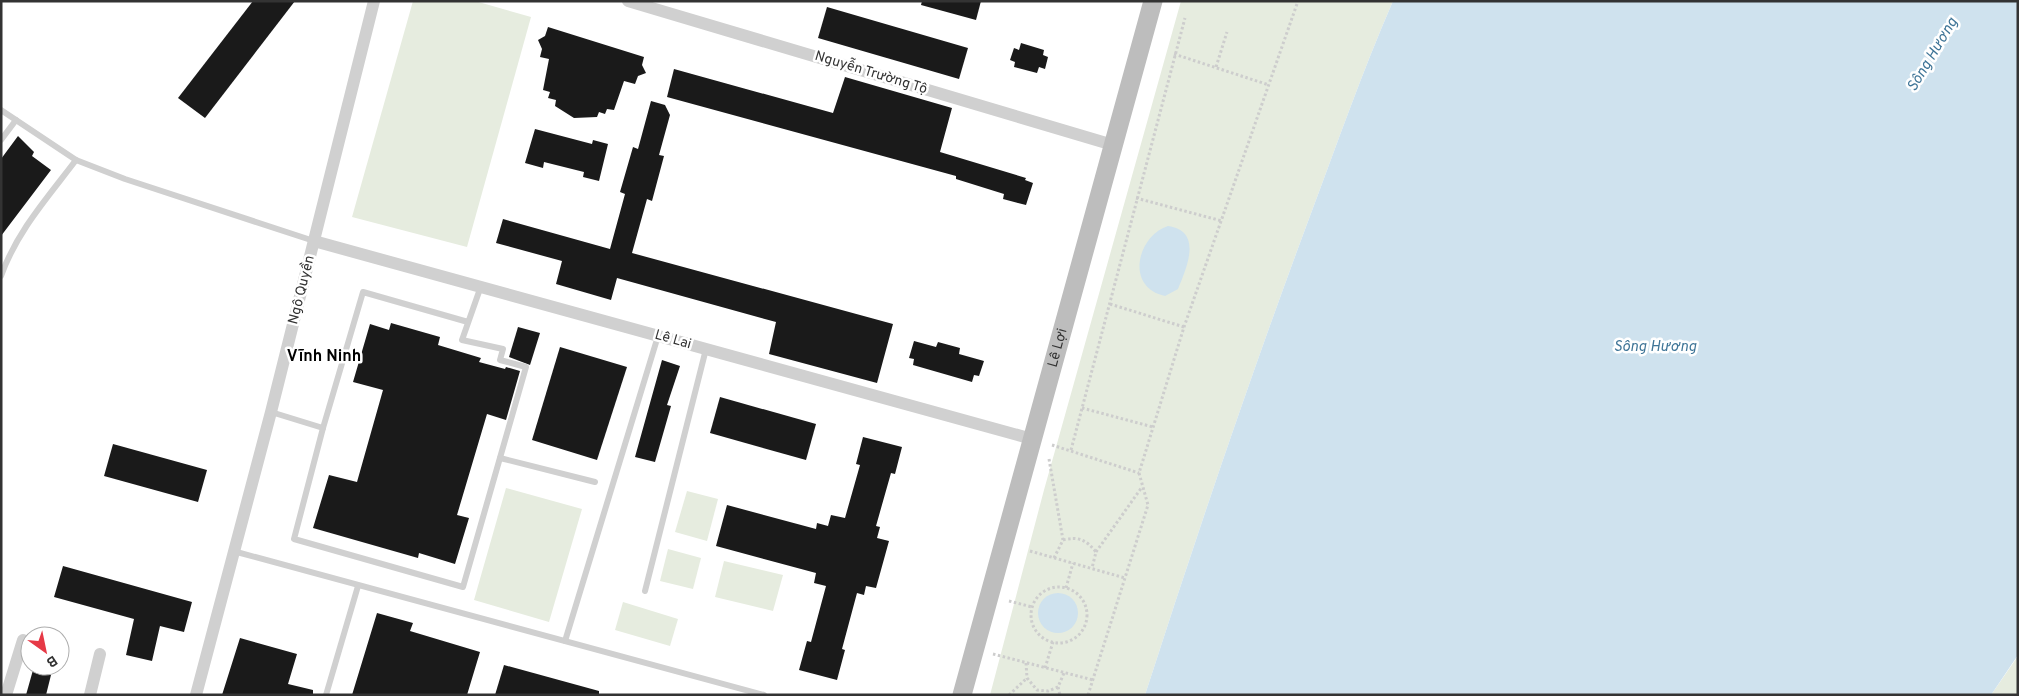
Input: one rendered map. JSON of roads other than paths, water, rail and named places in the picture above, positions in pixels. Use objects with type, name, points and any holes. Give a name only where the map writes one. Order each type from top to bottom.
[{"type":"main road","name":"Lê Lợi","points":[[962,695],[1153,1]]},
{"type":"street","name":"Ngô Quyền","points":[[196,695],[271,412],[374,1]]},
{"type":"street","name":"Nguyễn Trường Tộ","points":[[628,1],[1113,145]]},
{"type":"street","name":"Lê Lai","points":[[314,241],[1032,439]]},
{"type":"street","points":[[4,693],[20,648]]},
{"type":"street","points":[[90,695],[100,654]]},
{"type":"lane","points":[[1,110],[76,160],[125,179],[314,241]]},
{"type":"lane","points":[[1,140],[16,120]]},
{"type":"lane","points":[[1,276],[9,252],[22,231],[76,160]]},
{"type":"lane","points":[[468,322],[363,292],[323,428],[294,539],[463,587],[526,368],[500,360],[503,349],[462,340],[481,286]]},
{"type":"lane","points":[[565,641],[658,336]]},
{"type":"lane","points":[[645,591],[706,349]]},
{"type":"lane","points":[[271,412],[323,428]]},
{"type":"lane","points":[[500,458],[595,482]]},
{"type":"lane","points":[[233,551],[764,695]]},
{"type":"lane","points":[[326,695],[358,586]]},
{"type":"water","name":"Sông Hương","points":[[1393,1],[2018,1],[2018,655],[1991,695],[1145,695],[1205,514],[1288,275],[1350,108]]},
{"type":"water","points":[[1168,226],[1179,229],[1186,235],[1190,251],[1178,289],[1165,296],[1152,291],[1144,283],[1140,272],[1140,261],[1149,239],[1158,231]]},
{"type":"water","points":[[1058,593],[1072,599],[1078,613],[1072,627],[1058,633],[1044,627],[1038,613],[1044,599]]},
{"type":"district","name":"Vĩnh Ninh","points":[[324,357]]}]
